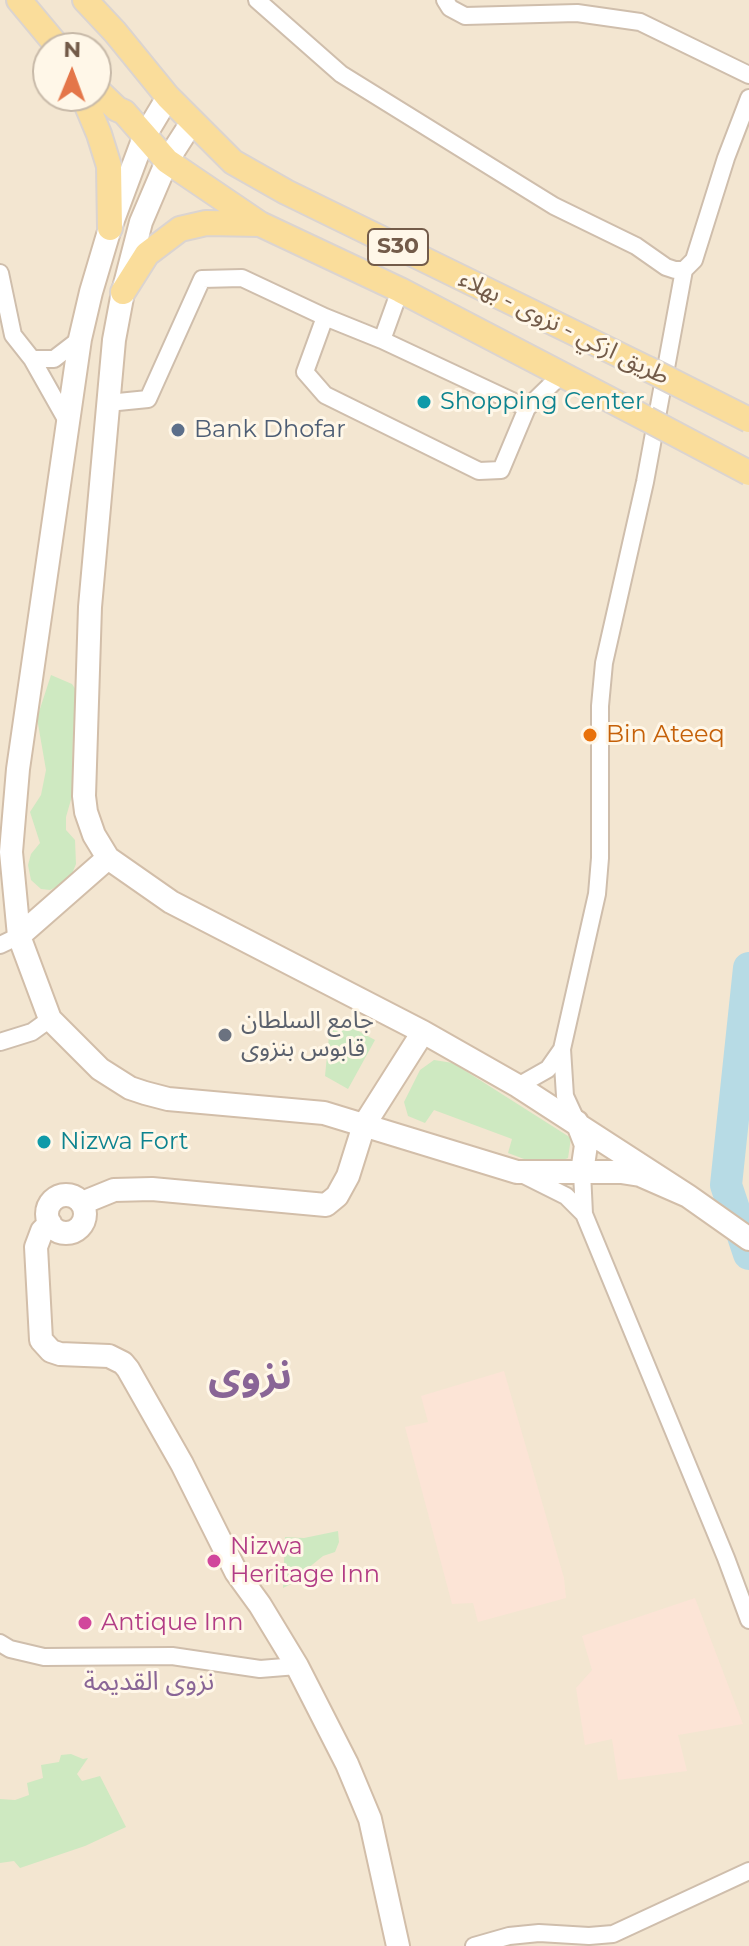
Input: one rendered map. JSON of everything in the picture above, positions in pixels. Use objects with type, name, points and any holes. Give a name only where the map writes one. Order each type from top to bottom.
[{"type":"main road","points":[[19,0],[46,32]]},
{"type":"main road","name":"طريق ازكي - نزوى - بهلاء","points":[[85,0],[168,97],[223,154],[286,192],[749,420]]},
{"type":"main road","name":"طريق ازكي - نزوى - بهلاء","points":[[112,104],[124,112],[167,161],[260,224],[400,290],[749,473]]},
{"type":"main road","points":[[89,112],[109,166],[110,228]]},
{"type":"main road","points":[[123,292],[147,254],[180,229],[206,223],[260,224]]},
{"type":"street","points":[[257,0],[341,74],[554,206],[636,246],[666,267],[684,270]]},
{"type":"street","points":[[445,0],[450,8],[465,16],[577,13],[640,22],[749,75]]},
{"type":"street","points":[[168,97],[144,137],[110,228],[80,339],[18,769],[12,837],[10,940],[50,1019],[100,1069],[130,1088],[168,1099],[324,1113],[517,1172],[566,1196],[584,1214]]},
{"type":"street","points":[[749,98],[726,158],[694,260],[684,270],[645,482],[604,663],[600,706],[600,858],[597,894],[562,1049],[565,1096],[586,1145],[582,1172],[584,1214],[749,1620]]},
{"type":"street","points":[[192,122],[167,161],[141,222],[114,340],[90,607],[84,796],[94,835],[108,858],[171,902],[423,1032],[518,1086],[577,1122],[749,1239]]},
{"type":"street","points":[[0,273],[13,335],[32,359],[67,421]]},
{"type":"street","points":[[108,403],[148,399],[202,279],[242,278],[527,408]]},
{"type":"street","points":[[382,340],[400,290]]},
{"type":"street","points":[[325,317],[305,372],[325,395],[479,471],[501,470],[527,408],[560,376]]},
{"type":"street","points":[[32,359],[54,359],[80,339]]},
{"type":"street","points":[[10,940],[108,858]]},
{"type":"street","points":[[0,1042],[32,1032],[50,1019]]},
{"type":"street","points":[[398,1946],[370,1819],[347,1764],[297,1666],[236,1572],[182,1464],[128,1369],[109,1356],[51,1351],[41,1340],[36,1247],[42,1231],[50,1223],[59,1231],[77,1230],[84,1221],[82,1203],[114,1190],[152,1189],[326,1205],[337,1196],[348,1176],[364,1125],[423,1032]]},
{"type":"street","points":[[518,1086],[548,1069],[562,1049]]},
{"type":"street","points":[[517,1172],[621,1172],[640,1175],[688,1196]]},
{"type":"street","points":[[0,1643],[10,1649],[44,1657],[172,1656],[260,1669],[297,1666]]},
{"type":"street","points":[[474,1946],[509,1936],[539,1933],[613,1934],[749,1871]]},
{"type":"shaded area","name":"نزوى","points":[[0,0],[749,0],[749,1946],[0,1946]]},
{"type":"shaded area","points":[[504,1371],[564,1578],[566,1598],[478,1622],[473,1603],[452,1604],[405,1427],[428,1422],[421,1396]]},
{"type":"shaded area","points":[[695,1598],[743,1724],[678,1735],[687,1771],[618,1780],[612,1739],[585,1745],[576,1688],[592,1670],[582,1636]]},
{"type":"green space","points":[[51,675],[72,684],[78,693],[73,732],[72,796],[66,817],[66,830],[75,840],[76,864],[69,881],[50,890],[41,889],[31,880],[28,865],[31,854],[40,843],[30,812],[41,795],[46,770],[37,718]]},
{"type":"green space","points":[[331,1016],[375,1040],[348,1089],[325,1076]]},
{"type":"green space","points":[[434,1060],[453,1063],[571,1138],[568,1158],[540,1165],[508,1153],[512,1139],[434,1110],[425,1123],[408,1116],[404,1102],[420,1070]]},
{"type":"green space","points":[[338,1531],[339,1542],[335,1552],[323,1556],[299,1580],[283,1588],[285,1537],[304,1538]]},
{"type":"green space","points":[[61,1755],[88,1758],[77,1774],[82,1781],[100,1776],[126,1827],[85,1846],[20,1868],[14,1861],[0,1863],[0,1799],[15,1800],[29,1795],[27,1783],[43,1778],[41,1765],[59,1762]]},
{"type":"waterway","points":[[749,968],[726,1185],[749,1254]]},
{"type":"place","name":"Shopping Center","points":[[424,402]]},
{"type":"place","name":"Bank Dhofar","points":[[178,430]]},
{"type":"place","name":"Bin Ateeq","points":[[590,735]]},
{"type":"place","name":"جامع السلطان قابوس بنزوى","points":[[225,1035]]},
{"type":"place","name":"Nizwa Fort","points":[[44,1142]]},
{"type":"place","name":"Nizwa Heritage Inn","points":[[214,1561]]},
{"type":"place","name":"Antique Inn","points":[[85,1623]]},
{"type":"district","name":"نزوى","points":[[250,1377]]},
{"type":"district","name":"نزوى القديمة","points":[[149,1682]]}]
